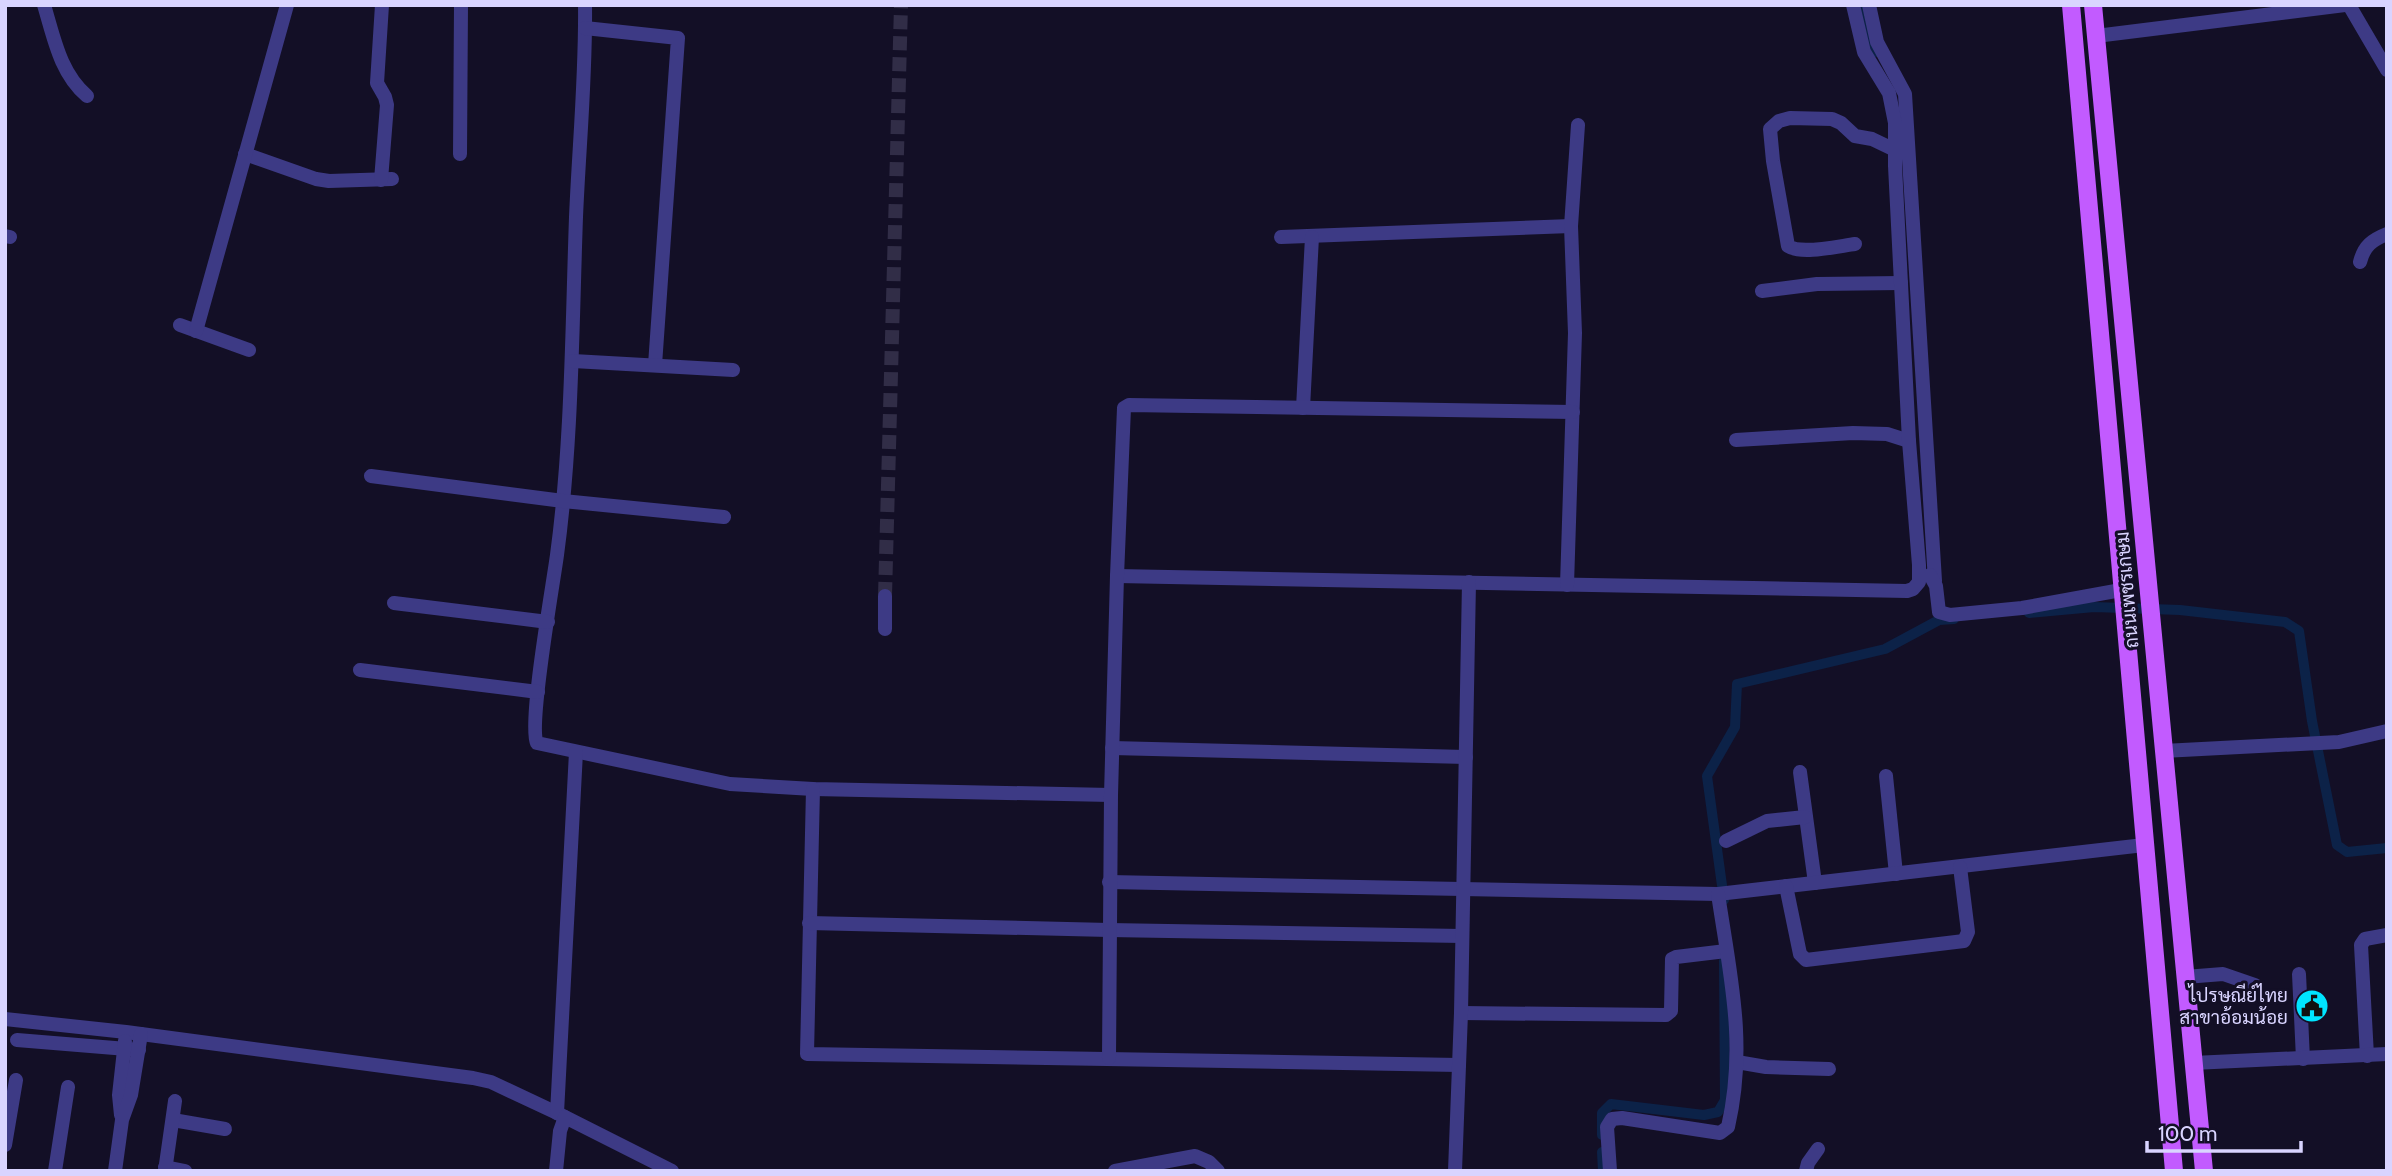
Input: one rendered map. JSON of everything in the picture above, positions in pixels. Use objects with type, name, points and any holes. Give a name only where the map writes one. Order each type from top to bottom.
[{"type":"main road","name":"ถนนเพชรเกษม","points":[[2071,5],[2174,1171]]},
{"type":"main road","name":"ถนนเพชรเกษม","points":[[2093,5],[2204,1171]]},
{"type":"street","points":[[44,5],[66,72],[74,86],[87,96]]},
{"type":"street","points":[[196,331],[287,5]]},
{"type":"street","points":[[244,154],[316,179],[387,179],[387,105],[377,82],[382,5]]},
{"type":"street","points":[[460,154],[461,5]]},
{"type":"street","points":[[585,5],[576,207],[573,362],[563,501],[538,692],[534,736],[537,743],[730,784],[813,789],[1111,795]]},
{"type":"street","points":[[1116,576],[1907,591],[1918,585],[1920,565],[1909,441],[1895,123],[1889,93],[1864,52],[1853,5]]},
{"type":"street","points":[[1869,5],[1877,42],[1905,94],[1934,579],[1939,612],[1950,615],[2122,603]]},
{"type":"street","points":[[2096,36],[2347,5],[2387,70]]},
{"type":"street","points":[[585,28],[678,38],[655,365]]},
{"type":"street","points":[[1855,244],[1807,250],[1794,250],[1788,246],[1770,130],[1779,121],[1790,118],[1832,119],[1841,123],[1854,136],[1872,139],[1895,150]]},
{"type":"street","points":[[1567,585],[1575,332],[1571,226],[1578,125]]},
{"type":"street","points":[[1282,237],[1571,226]]},
{"type":"street","points":[[2360,262],[2362,250],[2367,244],[2387,234]]},
{"type":"street","points":[[1303,408],[1312,237]]},
{"type":"street","points":[[1762,291],[1816,284],[1901,283]]},
{"type":"street","points":[[180,326],[249,350]]},
{"type":"street","points":[[573,362],[733,370]]},
{"type":"street","points":[[1109,1058],[1112,748],[1124,408],[1129,405],[1573,412]]},
{"type":"street","points":[[1736,440],[1853,433],[1887,434],[1909,441]]},
{"type":"street","points":[[371,476],[563,501],[724,517]]},
{"type":"street","points":[[1920,565],[1934,579]]},
{"type":"street","points":[[1455,1171],[1461,1013],[1469,582]]},
{"type":"street","points":[[885,596],[885,629]]},
{"type":"street","points":[[394,603],[548,622]]},
{"type":"street","points":[[360,670],[538,692]]},
{"type":"street","points":[[2163,751],[2339,742],[2387,731]]},
{"type":"street","points":[[1112,748],[1466,757]]},
{"type":"street","points":[[556,1171],[561,1115],[576,752]]},
{"type":"street","points":[[1800,772],[1815,883]]},
{"type":"street","points":[[1886,776],[1896,874]]},
{"type":"street","points":[[813,789],[807,1054],[1459,1065]]},
{"type":"street","points":[[1726,841],[1767,821],[1805,817]]},
{"type":"street","points":[[1110,882],[1722,893],[2144,845]]},
{"type":"street","points":[[1786,886],[1800,954],[1805,960],[1964,941],[1968,932],[1960,867]]},
{"type":"street","points":[[1609,1171],[1607,1127],[1612,1119],[1710,1132],[1724,1131],[1730,1116],[1737,1062],[1737,1024],[1726,951],[1722,893]]},
{"type":"street","points":[[809,923],[1462,936]]},
{"type":"street","points":[[2367,1056],[2361,945],[2365,939],[2387,935]]},
{"type":"street","points":[[1461,1013],[1669,1015],[1672,960],[1676,957],[1726,951]]},
{"type":"street","points":[[2185,978],[2223,974],[2255,985]]},
{"type":"street","points":[[2299,974],[2303,1059]]},
{"type":"street","points":[[5,1019],[126,1032],[491,1082],[672,1171]]},
{"type":"street","points":[[126,1032],[132,1049]]},
{"type":"street","points":[[115,1171],[122,1120],[120,1095],[132,1049],[141,1034]]},
{"type":"street","points":[[17,1040],[132,1049]]},
{"type":"street","points":[[2193,1063],[2387,1054]]},
{"type":"street","points":[[1737,1062],[1766,1067],[1829,1069]]},
{"type":"street","points":[[5,1145],[16,1080]]},
{"type":"street","points":[[55,1171],[68,1087]]},
{"type":"street","points":[[176,1101],[165,1169],[185,1171]]},
{"type":"street","points":[[173,1120],[225,1129]]},
{"type":"street","points":[[1805,1171],[1818,1149]]},
{"type":"street","points":[[1115,1171],[1195,1156],[1209,1162],[1218,1171]]},
{"type":"waterway","points":[[1863,7],[1868,39],[1876,52]]},
{"type":"waterway","points":[[2029,613],[2094,607],[2180,610],[2285,622],[2299,631],[2312,721],[2337,845],[2347,852],[2387,848]]},
{"type":"waterway","points":[[1724,900],[1707,776],[1735,727],[1737,684],[1885,649],[1939,620],[1954,619]]},
{"type":"waterway","points":[[1602,1135],[1602,1113],[1611,1104],[1704,1115],[1718,1112],[1725,1100],[1724,961]]},
{"type":"waterway","points":[[1602,1152],[1603,1171]]},
{"type":"tunnel","points":[[885,596],[901,5]]},
{"type":"place","name":"ไปรษณีย์ไทย สาขาอ้อมน้อย","points":[[2312,1006]]}]
